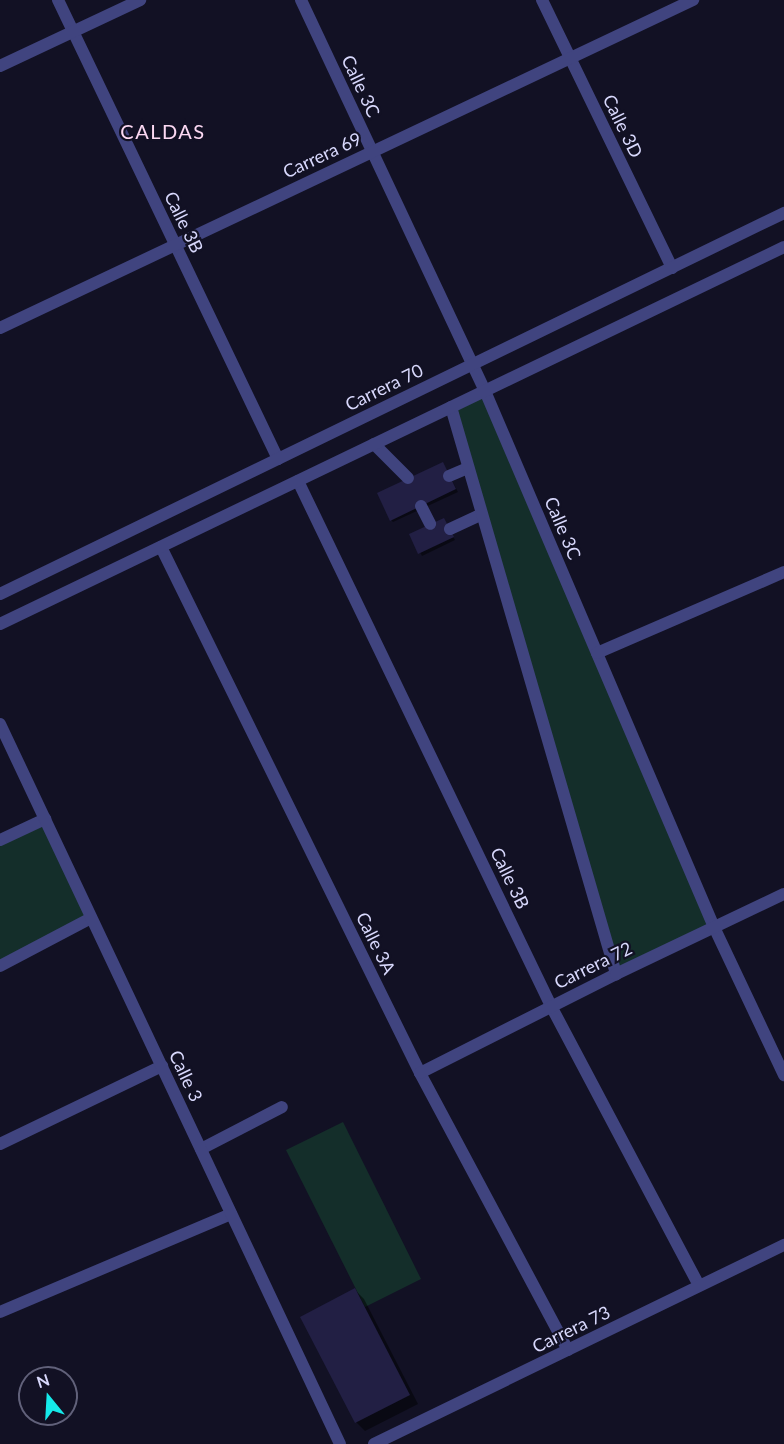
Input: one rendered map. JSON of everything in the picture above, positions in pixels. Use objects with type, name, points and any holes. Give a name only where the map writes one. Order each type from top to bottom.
[{"type":"street","name":"Calle 3B","points":[[58,0],[278,459]]},
{"type":"street","points":[[0,66],[140,0]]},
{"type":"street","name":"Calle 3C","points":[[301,0],[484,391],[714,927],[784,1075]]},
{"type":"street","name":"Calle 3D","points":[[542,0],[672,268]]},
{"type":"street","name":"Carrera 69","points":[[0,328],[693,0]]},
{"type":"street","name":"Carrera 70","points":[[0,594],[784,213]]},
{"type":"street","points":[[0,624],[784,247]]},
{"type":"street","points":[[451,407],[616,974]]},
{"type":"street","points":[[374,444],[408,478]]},
{"type":"street","points":[[450,476],[468,468]]},
{"type":"street","name":"Calle 3B","points":[[298,481],[551,1006],[699,1285]]},
{"type":"street","points":[[421,506],[430,524]]},
{"type":"street","points":[[450,529],[482,514]]},
{"type":"street","name":"Calle 3A","points":[[161,547],[420,1073],[568,1350]]},
{"type":"street","points":[[597,653],[784,572]]},
{"type":"street","name":"Calle 3","points":[[0,724],[340,1444]]},
{"type":"street","points":[[0,840],[45,819]]},
{"type":"street","name":"Carrera 72","points":[[420,1073],[616,974],[784,894]]},
{"type":"street","points":[[0,966],[91,918]]},
{"type":"street","points":[[0,1144],[162,1066]]},
{"type":"street","points":[[201,1149],[282,1107]]},
{"type":"street","points":[[0,1312],[231,1214]]},
{"type":"street","name":"Carrera 73","points":[[374,1444],[784,1245]]},
{"type":"green space","points":[[485,391],[714,927],[616,974],[451,407]]},
{"type":"green space","points":[[45,819],[91,918],[0,966],[0,840]]},
{"type":"green space","points":[[343,1122],[421,1279],[365,1307],[286,1150]]},
{"type":"building","points":[[443,462],[456,489],[390,521],[377,493]]},
{"type":"building","points":[[444,518],[454,537],[418,554],[409,534]]},
{"type":"building","points":[[355,1288],[410,1395],[355,1423],[300,1317]]},
{"type":"district","name":"CALDAS","points":[[163,131]]}]
